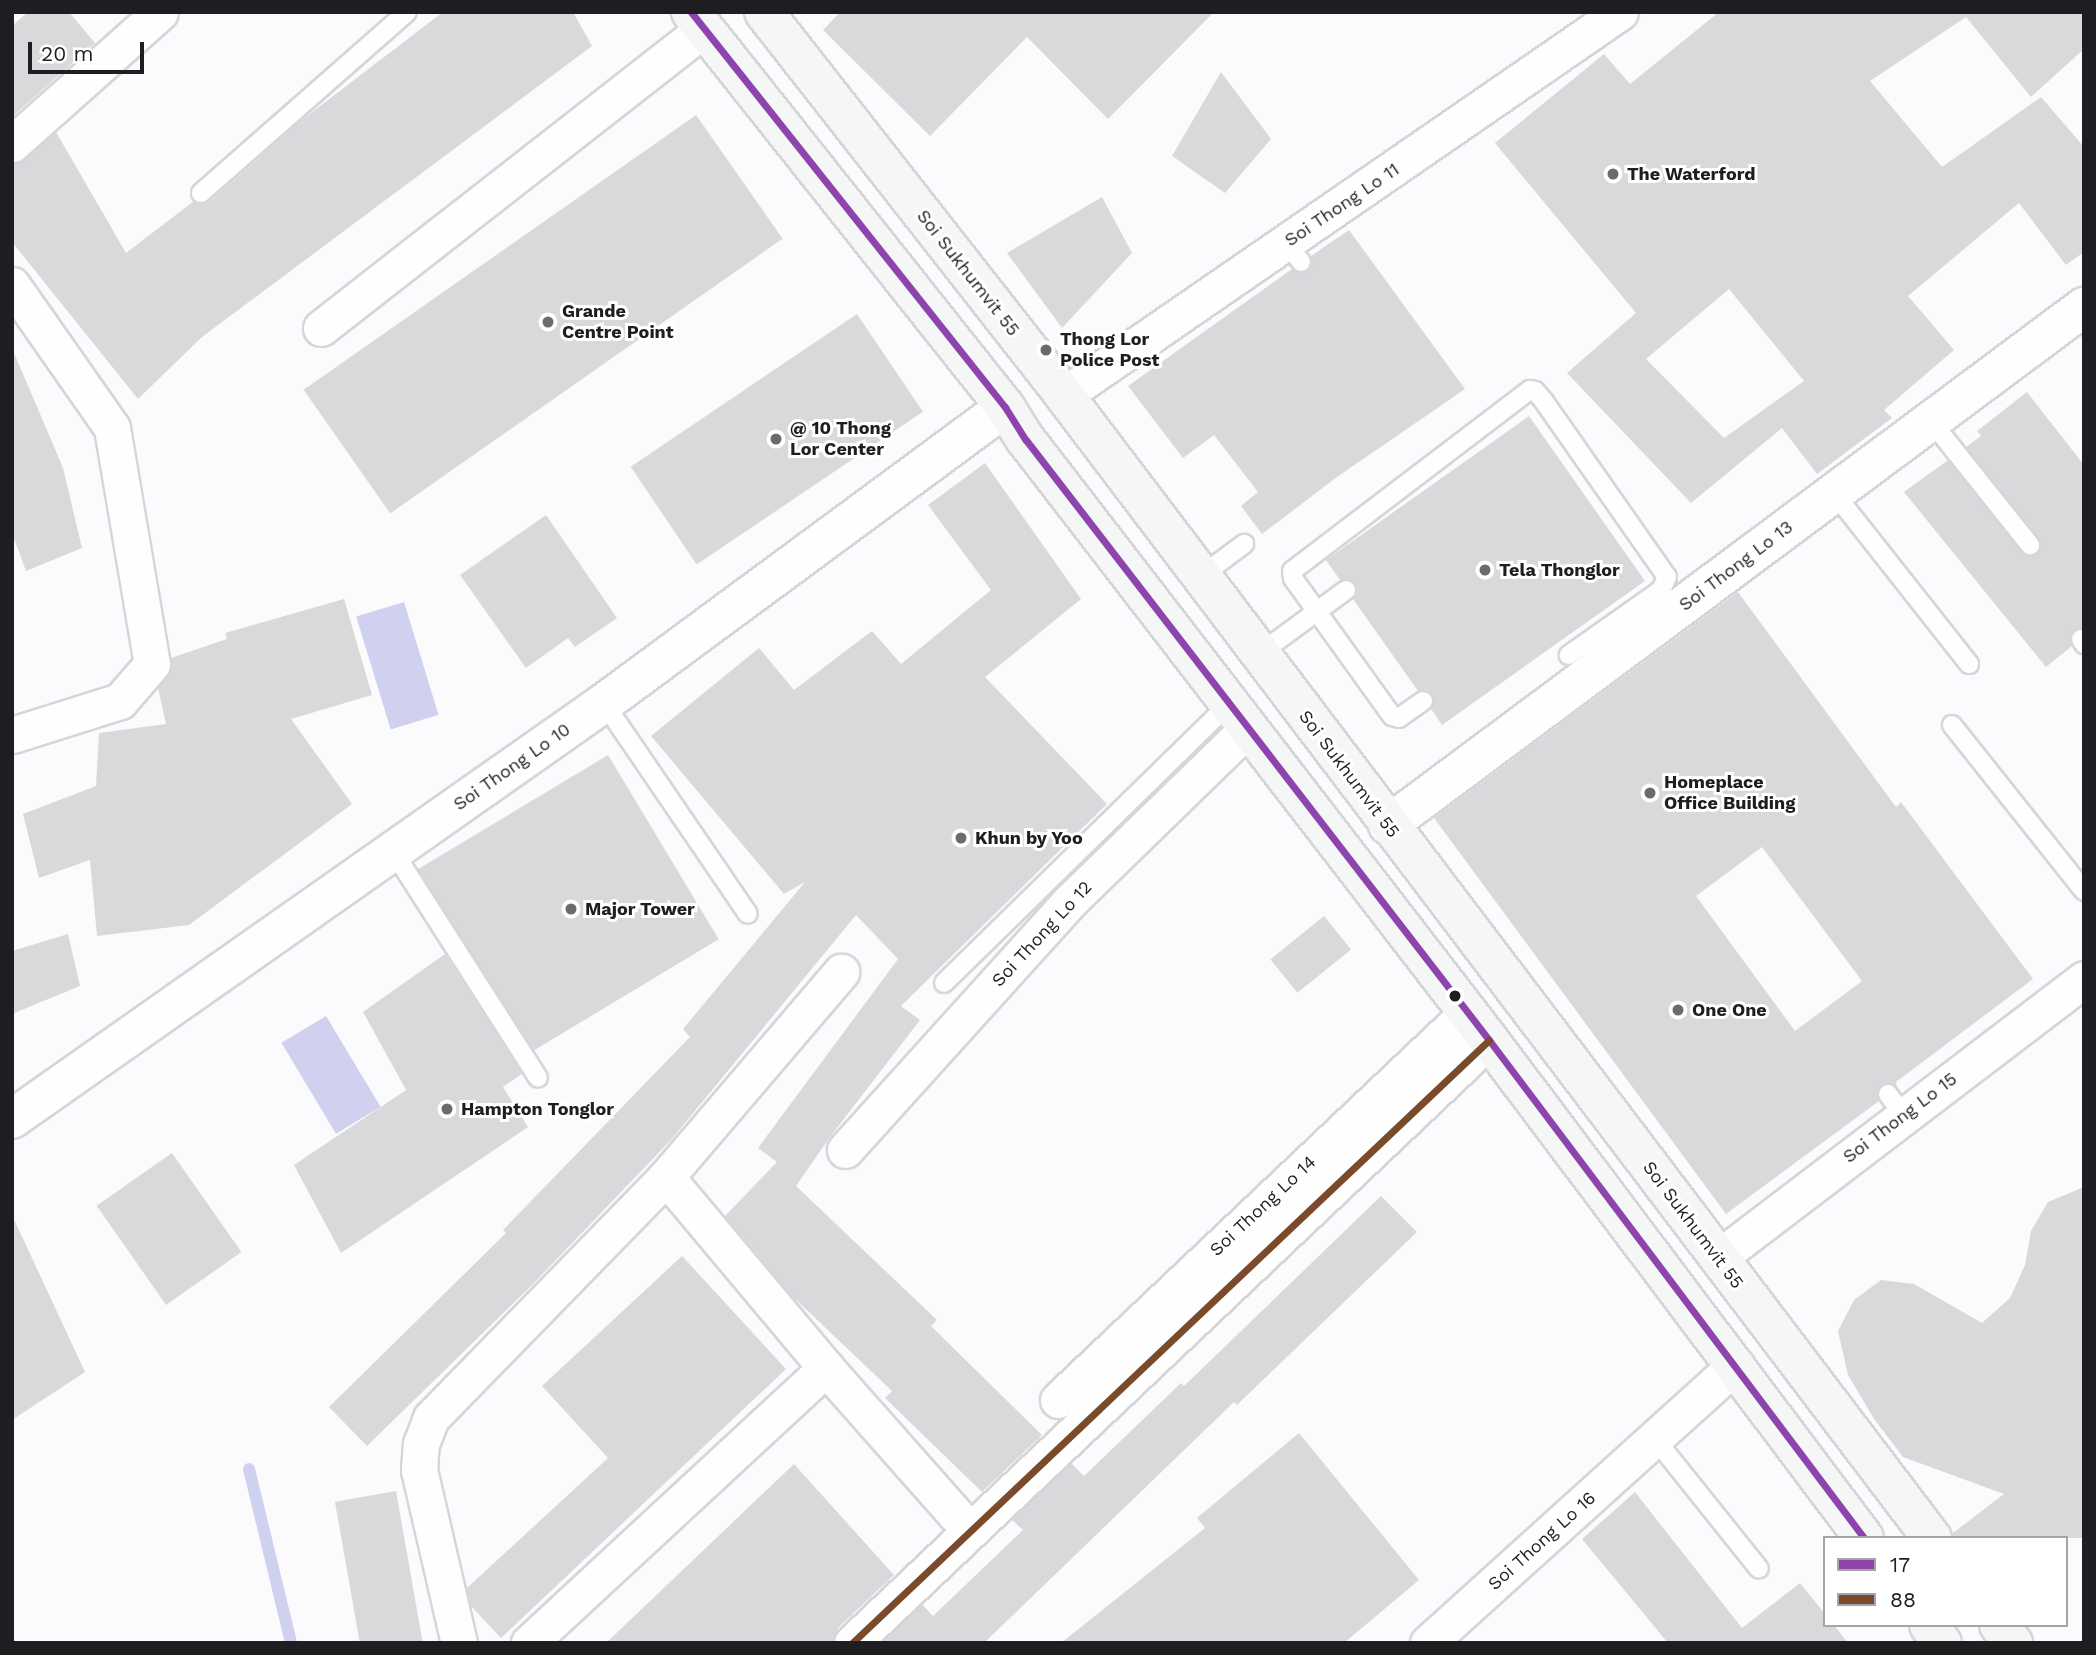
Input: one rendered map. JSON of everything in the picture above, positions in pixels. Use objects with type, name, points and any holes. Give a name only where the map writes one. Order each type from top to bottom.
[{"type":"main road","name":"Soi Sukhumvit 55","points":[[764,12],[1064,396],[1930,1536]]},
{"type":"main road","points":[[697,21],[1005,408],[1026,440],[1479,1026],[1863,1536]]},
{"type":"main road","points":[[1005,408],[1064,396]]},
{"type":"main road","points":[[1352,861],[1388,825]]},
{"type":"main road","points":[[1675,1286],[1718,1258]]},
{"type":"main road","points":[[1736,1365],[1777,1335]]},
{"type":"main road","points":[[1930,1627],[1942,1643]]},
{"type":"main road","points":[[2000,1627],[2012,1643]]},
{"type":"street","points":[[12,144],[160,12]]},
{"type":"street","name":"Soi Thong Lo 11","points":[[1064,396],[1294,252],[1620,12]]},
{"type":"street","points":[[321,328],[697,21]]},
{"type":"street","points":[[12,285],[112,428],[152,664],[120,701],[12,735]]},
{"type":"street","name":"Soi Thong Lo 13","points":[[1388,825],[1724,587],[1834,493],[2084,307]]},
{"type":"street","name":"Soi Thong Lo 10","points":[[12,1119],[604,703],[1005,408]]},
{"type":"street","name":"Soi Thong Lo 12","points":[[845,1150],[1239,716]]},
{"type":"street","points":[[458,1643],[419,1470],[421,1444],[431,1418],[666,1177],[841,972]]},
{"type":"street","name":"Soi Thong Lo 15","points":[[1718,1258],[1896,1105],[2084,979]]},
{"type":"street","points":[[852,1643],[970,1531],[1479,1026]]},
{"type":"street","name":"Soi Thong Lo 14","points":[[1058,1400],[1479,1026]]},
{"type":"street","points":[[666,1177],[826,1368],[970,1531]]},
{"type":"street","name":"Soi Thong Lo 16","points":[[1428,1643],[1736,1365]]},
{"type":"street","points":[[529,1643],[826,1368]]},
{"type":"lane","points":[[201,193],[407,12]]},
{"type":"lane","points":[[1423,701],[1399,719],[1392,716],[1293,578],[1293,568],[1524,393],[1533,390],[1543,400],[1667,577],[1661,590],[1569,655]]},
{"type":"lane","points":[[1931,421],[2030,545]]},
{"type":"lane","points":[[1834,493],[1969,664]]},
{"type":"lane","points":[[1201,576],[1244,544]]},
{"type":"lane","points":[[1259,654],[1346,590]]},
{"type":"lane","points":[[604,703],[748,914]]},
{"type":"lane","points":[[944,983],[1239,716]]},
{"type":"lane","points":[[1952,725],[2084,891]]},
{"type":"lane","points":[[393,851],[538,1078]]},
{"type":"lane","points":[[1655,1439],[1759,1569]]},
{"type":"water","points":[[404,602],[438,715],[391,729],[356,617]]},
{"type":"water","points":[[326,1016],[381,1107],[336,1134],[281,1043]]},
{"type":"building","points":[[28,12],[69,12],[95,43],[12,117],[12,26]]},
{"type":"building","points":[[443,12],[573,12],[592,46],[202,337],[138,399],[12,242],[12,164],[25,159],[56,132],[126,253],[194,201],[203,204],[209,202],[303,119]]},
{"type":"building","points":[[840,12],[1214,12],[1108,119],[1027,37],[930,136],[823,30]]},
{"type":"building","points":[[1719,12],[2084,12],[2084,49],[2031,97],[1966,17],[1870,81],[1942,167],[2041,97],[2084,147],[2084,252],[2066,265],[2019,203],[1908,296],[1954,350],[1884,410],[1892,418],[1817,474],[1782,428],[1691,503],[1567,373],[1636,313],[1495,143],[1604,54],[1630,84]],"holes":[[[1729,289],[1804,381],[1724,438],[1646,359]]]},
{"type":"building","points":[[1221,72],[1271,139],[1225,193],[1172,156]]},
{"type":"building","name":"Grande Centre Point","points":[[696,115],[783,239],[390,513],[304,390]]},
{"type":"building","points":[[1102,197],[1132,253],[1062,328],[1007,253]]},
{"type":"building","points":[[1349,230],[1465,389],[1337,477],[1262,534],[1241,506],[1258,492],[1214,435],[1183,458],[1128,386],[1292,269],[1297,273],[1307,271],[1312,266],[1311,256]]},
{"type":"building","name":"@ 10 Thong Lor Center","points":[[857,314],[923,412],[697,564],[631,467]]},
{"type":"building","points":[[12,348],[63,468],[82,548],[26,571],[12,533]]},
{"type":"building","points":[[2027,392],[2084,465],[2084,628],[2071,633],[2072,646],[2046,667],[1904,492],[1948,460],[2021,552],[2031,556],[2038,553],[2041,544],[2039,538],[1966,447],[1981,436],[1977,431]]},
{"type":"building","name":"Tela Thonglor","points":[[1529,416],[1645,581],[1442,725],[1431,709],[1433,695],[1427,690],[1418,691],[1353,599],[1357,594],[1355,584],[1350,579],[1340,580],[1326,560]]},
{"type":"building","points":[[985,463],[1081,599],[985,677],[1107,804],[901,1006],[920,1020],[796,1186],[937,1320],[931,1326],[1042,1435],[982,1492],[885,1398],[892,1391],[793,1297],[725,1216],[777,1162],[758,1148],[898,959],[856,915],[671,1140],[532,1285],[367,1446],[329,1407],[506,1233],[503,1230],[690,1037],[683,1029],[805,882],[784,894],[651,736],[759,648],[794,690],[872,631],[901,664],[991,590],[928,505]]},
{"type":"building","points":[[546,515],[617,618],[575,647],[568,638],[526,668],[460,575]]},
{"type":"building","points":[[1738,592],[1896,807],[1901,802],[2033,979],[1896,1082],[1897,1087],[1888,1083],[1881,1085],[1877,1094],[1879,1101],[1726,1214],[1434,818]],"holes":[[[1762,847],[1862,981],[1795,1031],[1696,896]]]},
{"type":"building","points":[[344,599],[372,695],[291,719],[352,804],[189,925],[97,936],[90,860],[39,878],[23,814],[96,786],[99,733],[166,724],[158,688],[171,670],[171,658],[227,639],[225,633]]},
{"type":"building","name":"Major Tower","points":[[608,755],[719,939],[528,1054],[418,869]]},
{"type":"building","points":[[1324,916],[1351,949],[1297,993],[1270,959]]},
{"type":"building","points":[[68,934],[80,986],[12,1014],[12,951]]},
{"type":"building","name":"Hampton Tonglor","points":[[445,954],[522,1074],[503,1087],[528,1127],[341,1253],[294,1165],[406,1090],[363,1012]]},
{"type":"building","points":[[172,1153],[241,1252],[166,1305],[97,1206]]},
{"type":"building","points":[[2084,1187],[2084,1538],[1953,1536],[1953,1533],[2004,1494],[1903,1457],[1874,1419],[1848,1375],[1838,1331],[1854,1300],[1881,1280],[1914,1284],[1982,1323],[2010,1298],[2025,1265],[2031,1231],[2048,1202]]},
{"type":"building","points":[[1381,1196],[1417,1232],[1237,1405],[1234,1402],[984,1643],[882,1643],[922,1604],[933,1616],[1023,1530],[1012,1520],[1071,1463],[1084,1476],[1181,1383],[1184,1386]]},
{"type":"building","points":[[12,1215],[85,1372],[12,1420]]},
{"type":"building","points":[[682,1256],[786,1369],[501,1638],[471,1606],[467,1588],[608,1458],[542,1386]]},
{"type":"building","points":[[1299,1433],[1419,1580],[1344,1643],[1061,1643],[1205,1528],[1197,1518]]},
{"type":"building","points":[[794,1464],[894,1575],[838,1628],[832,1643],[606,1643]]},
{"type":"building","points":[[396,1491],[423,1643],[360,1643],[335,1502]]},
{"type":"building","points":[[1635,1492],[1742,1628],[1800,1583],[1823,1612],[1823,1627],[1836,1627],[1848,1643],[1668,1643],[1582,1539]]},
{"type":"waterway","points":[[249,1469],[291,1643]]},
{"type":"transit line","name":"17","points":[[691,12],[1005,407],[1026,440],[1489,1040],[1862,1536]]},
{"type":"transit line","name":"88","points":[[852,1643],[1489,1040]]},
{"type":"place","name":"The Waterford","points":[[1613,174]]},
{"type":"place","name":"Grande Centre Point","points":[[548,322]]},
{"type":"place","name":"Thong Lor Police Post","points":[[1046,350]]},
{"type":"place","name":"@ 10 Thong Lor Center","points":[[776,439]]},
{"type":"place","name":"Tela Thonglor","points":[[1485,570]]},
{"type":"place","name":"Homeplace Office Building","points":[[1650,793]]},
{"type":"place","name":"Khun by Yoo","points":[[961,838]]},
{"type":"place","name":"Major Tower","points":[[571,909]]},
{"type":"place","name":"One One","points":[[1678,1010]]},
{"type":"place","name":"Hampton Tonglor","points":[[447,1109]]}]
